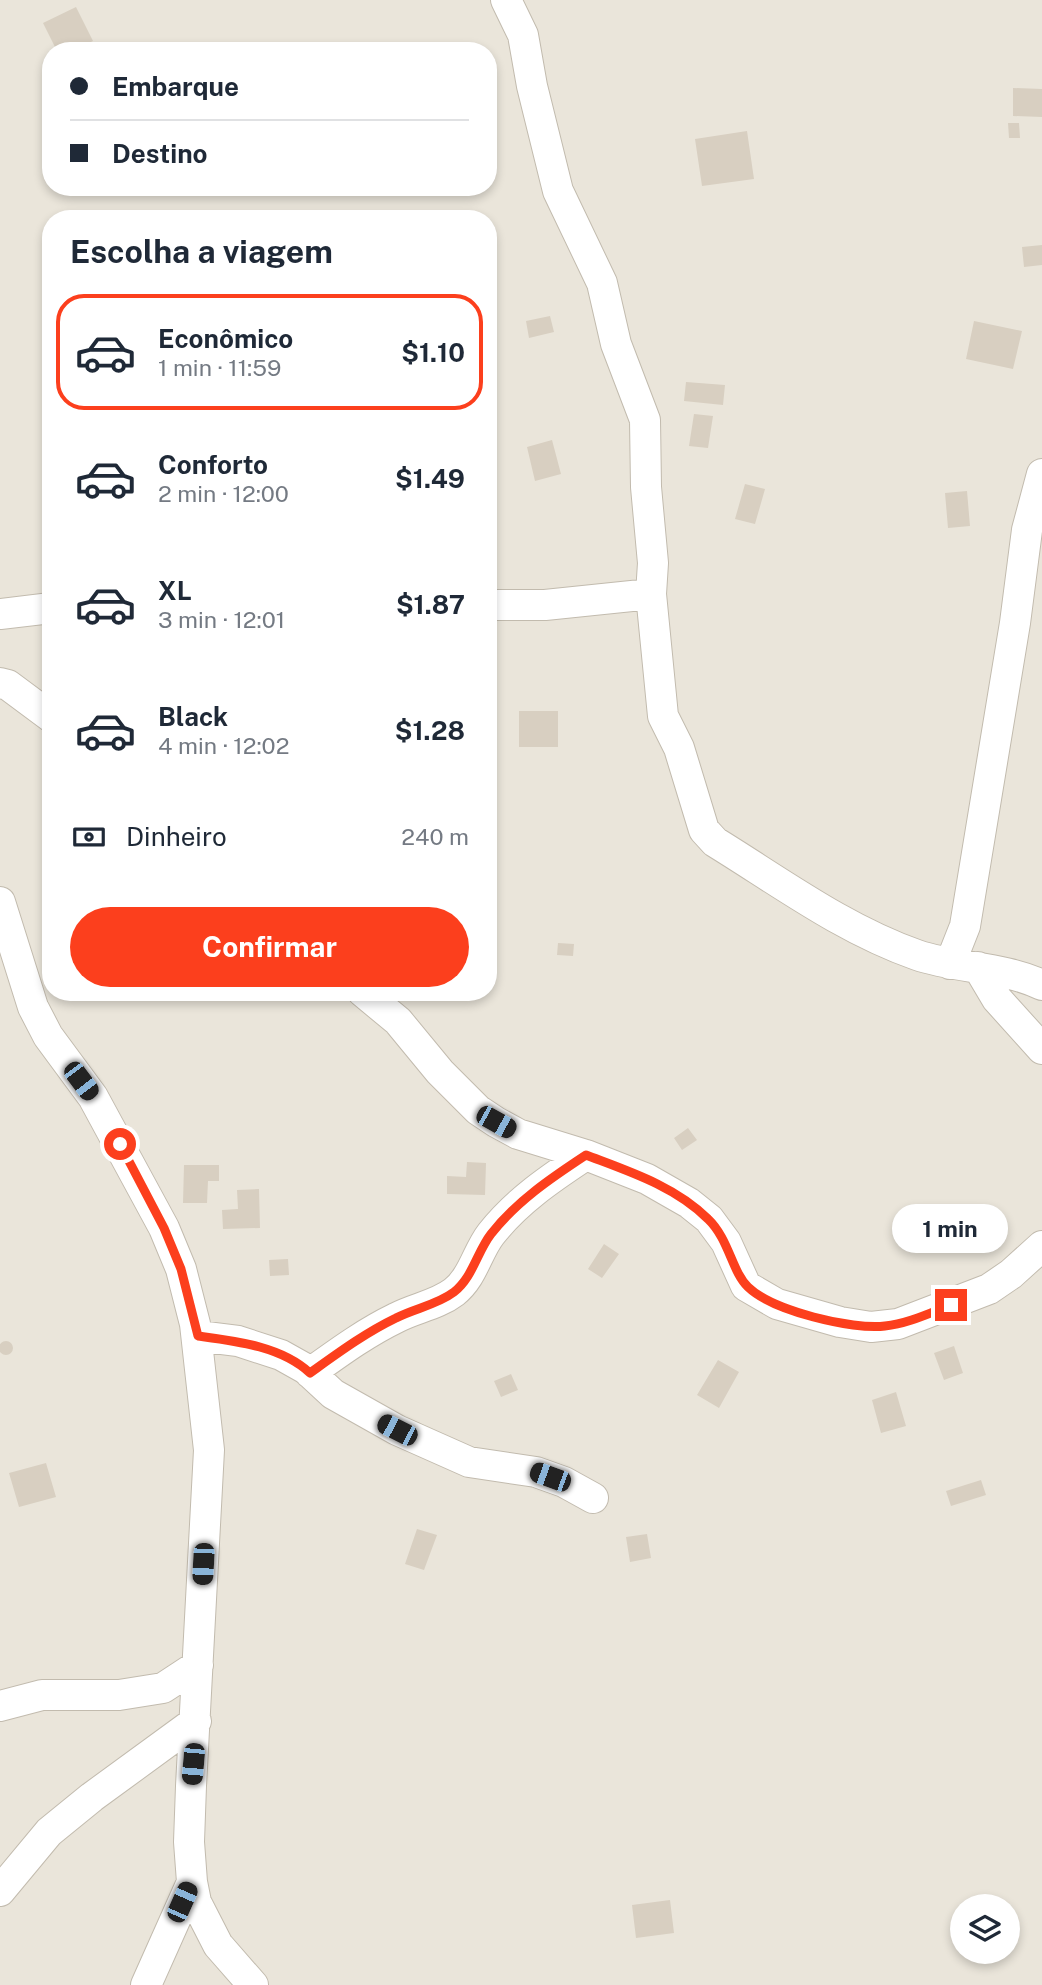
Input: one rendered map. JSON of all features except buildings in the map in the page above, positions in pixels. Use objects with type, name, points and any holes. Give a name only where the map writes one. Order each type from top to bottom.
[{"type":"street","points":[[506,0],[523,36],[532,86],[558,191],[601,283],[615,344],[645,420],[646,487],[653,563],[651,594],[663,716],[679,748],[704,830],[715,842],[827,913],[876,939],[964,966],[1008,972],[1042,985]]},
{"type":"street","points":[[1042,474],[1027,530],[1015,624],[965,926],[964,966],[1042,1049]]},
{"type":"street","points":[[497,605],[545,605],[651,594]]},
{"type":"street","points":[[0,614],[42,609]]},
{"type":"street","points":[[0,683],[8,685],[42,710]]},
{"type":"street","points":[[0,902],[21,973],[43,1026],[93,1097],[164,1228],[181,1269],[198,1336],[209,1450],[189,1842],[192,1882],[196,1902],[218,1945],[253,1985]]},
{"type":"street","points":[[374,1001],[398,1021],[440,1072],[478,1110],[518,1134],[586,1155],[647,1179],[689,1203],[709,1219],[726,1242],[746,1286],[759,1296],[777,1304],[840,1322],[871,1327],[888,1326],[968,1299],[989,1289],[1011,1274],[1042,1246]]},
{"type":"street","points":[[310,1373],[354,1341],[420,1306],[438,1302],[456,1290],[470,1273],[490,1236],[511,1210],[586,1155]]},
{"type":"street","points":[[198,1336],[238,1341],[281,1355],[310,1373],[333,1394],[397,1430],[469,1462],[536,1472],[564,1482],[593,1498]]},
{"type":"street","points":[[0,1706],[41,1695],[119,1695],[163,1688],[198,1665]]},
{"type":"street","points":[[0,1891],[50,1832],[92,1797],[196,1721]]},
{"type":"street","points":[[146,1985],[192,1882]]},
{"type":"shaded area","points":[[0,0],[1042,0],[1042,1985],[0,1985]]},
{"type":"route","points":[[120,1144],[164,1228],[181,1269],[198,1336],[238,1341],[281,1355],[310,1373],[354,1341],[420,1306],[438,1302],[456,1290],[470,1273],[490,1236],[511,1210],[586,1155],[647,1179],[689,1203],[709,1219],[726,1242],[746,1286],[759,1296],[777,1304],[840,1322],[871,1327],[898,1324],[951,1305]]}]
